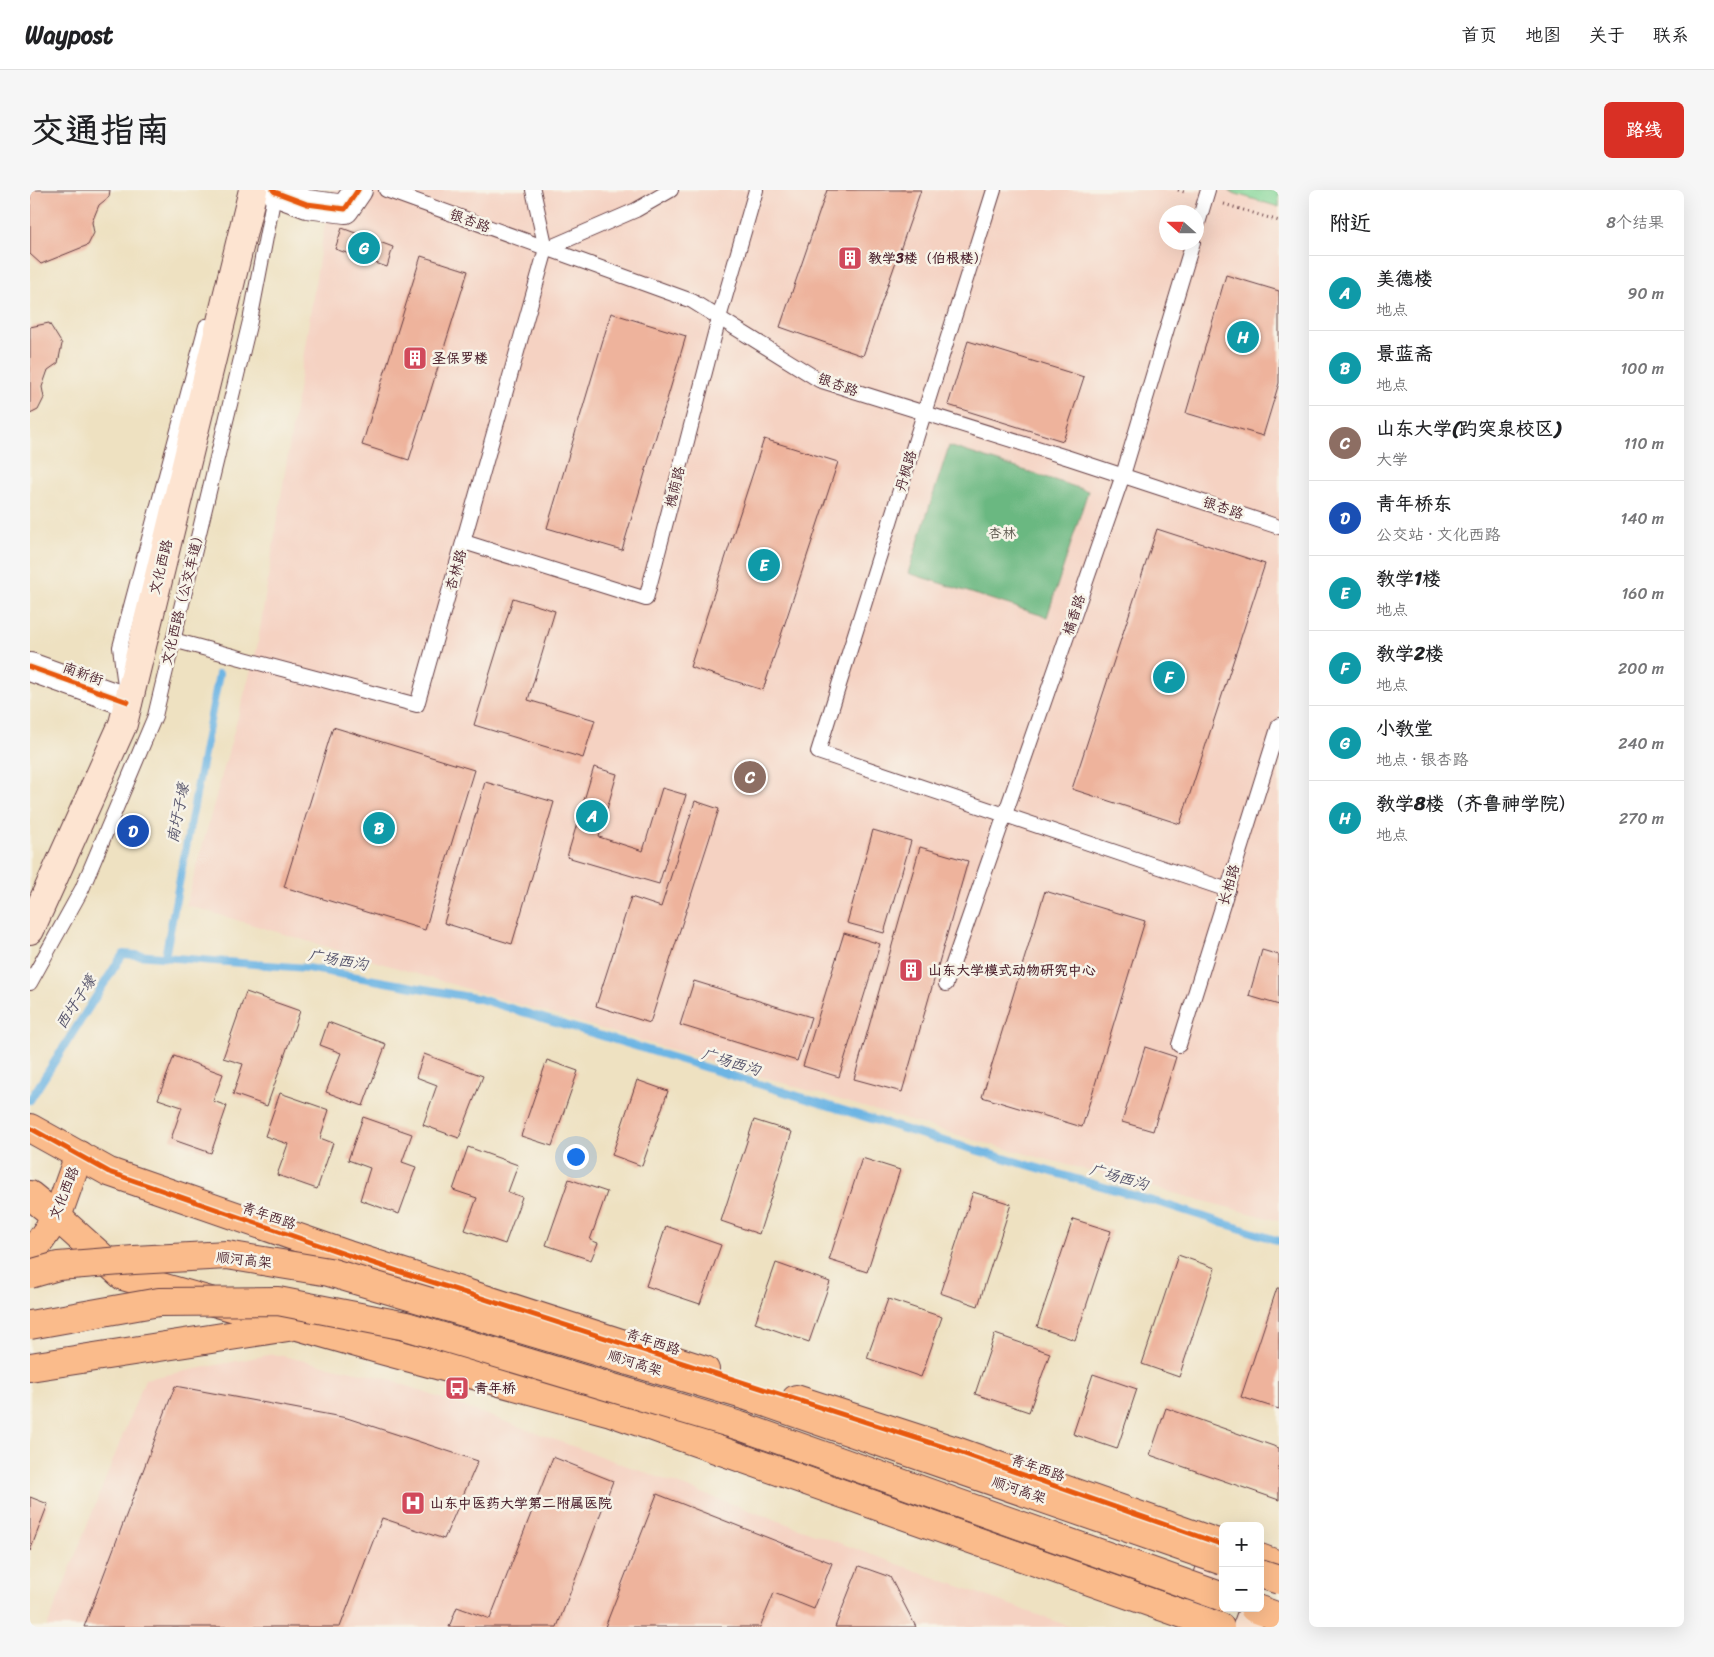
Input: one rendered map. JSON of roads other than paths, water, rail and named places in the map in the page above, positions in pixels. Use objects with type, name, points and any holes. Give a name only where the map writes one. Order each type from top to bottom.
[{"type":"main road","name":"文化西路","points":[[30,930],[123,724],[273,192]]},
{"type":"main road","points":[[30,1128],[79,1155]]},
{"type":"main road","name":"文化西路","points":[[30,1255],[57,1217],[79,1155]]},
{"type":"main road","name":"青年西路","points":[[79,1155],[108,1172],[339,1252],[953,1450],[1219,1549]]},
{"type":"main road","points":[[30,1195],[123,1276],[394,1354],[611,1412],[1203,1624],[1219,1558]]},
{"type":"main road","name":"顺河高架","points":[[30,1274],[58,1266],[227,1255],[329,1272],[747,1396],[1219,1549]]},
{"type":"main road","points":[[30,1325],[159,1302],[278,1302],[406,1326],[740,1426],[1219,1596]]},
{"type":"main road","points":[[30,1367],[296,1326]]},
{"type":"main road","points":[[1264,1583],[1270,1568]]},
{"type":"main road","points":[[1247,1627],[1253,1612]]},
{"type":"main road","points":[[1264,1612],[1279,1617]]},
{"type":"street","points":[[273,192],[307,204],[346,209],[358,190]]},
{"type":"street","name":"南新街","points":[[30,667],[128,702]]},
{"type":"lane","points":[[128,702],[120,647],[241,190]]},
{"type":"lane","name":"银杏路","points":[[386,190],[692,301],[819,380],[1123,475],[1279,527]]},
{"type":"lane","name":"杏林路","points":[[173,640],[418,705],[546,249],[533,190]]},
{"type":"lane","points":[[546,249],[636,210],[671,190]]},
{"type":"lane","name":"槐荫路","points":[[464,542],[646,599],[718,318],[756,190]]},
{"type":"lane","name":"丹枫路","points":[[994,190],[818,752],[1005,815]]},
{"type":"lane","name":"文化西路（公交车道）","points":[[30,983],[82,889],[155,716],[250,321],[273,192]]},
{"type":"lane","name":"橘香路","points":[[946,984],[1123,475],[1191,250]]},
{"type":"lane","name":"长柏路","points":[[1179,1045],[1279,726]]},
{"type":"lane","points":[[1005,815],[1228,890]]},
{"type":"waterway","name":"南圩子壕","points":[[165,957],[219,674]]},
{"type":"waterway","name":"广场西沟","points":[[30,1100],[123,954],[307,968],[480,999],[923,1135],[1167,1205],[1279,1241]]},
{"type":"place","name":"小教堂","points":[[364,248]]},
{"type":"place","name":"教学3楼（伯根楼）","points":[[850,258]]},
{"type":"place","name":"教学8楼（齐鲁神学院）","points":[[1243,337]]},
{"type":"place","name":"圣保罗楼","points":[[415,358]]},
{"type":"place","name":"教学1楼","points":[[764,565]]},
{"type":"place","name":"教学2楼","points":[[1169,677]]},
{"type":"place","name":"山东大学(趵突泉校区)","points":[[750,777]]},
{"type":"place","name":"美德楼","points":[[592,816]]},
{"type":"place","name":"景蓝斋","points":[[379,828]]},
{"type":"place","name":"青年桥东","points":[[133,831]]},
{"type":"place","name":"山东大学模式动物研究中心","points":[[911,970]]},
{"type":"place","name":"青年桥","points":[[457,1388]]},
{"type":"place","name":"山东中医药大学第二附属医院","points":[[413,1503]]},
{"type":"park label","name":"杏林","points":[[1002,533]]},
{"type":"water label","name":"西圩子壕","points":[[76,1002]]}]
